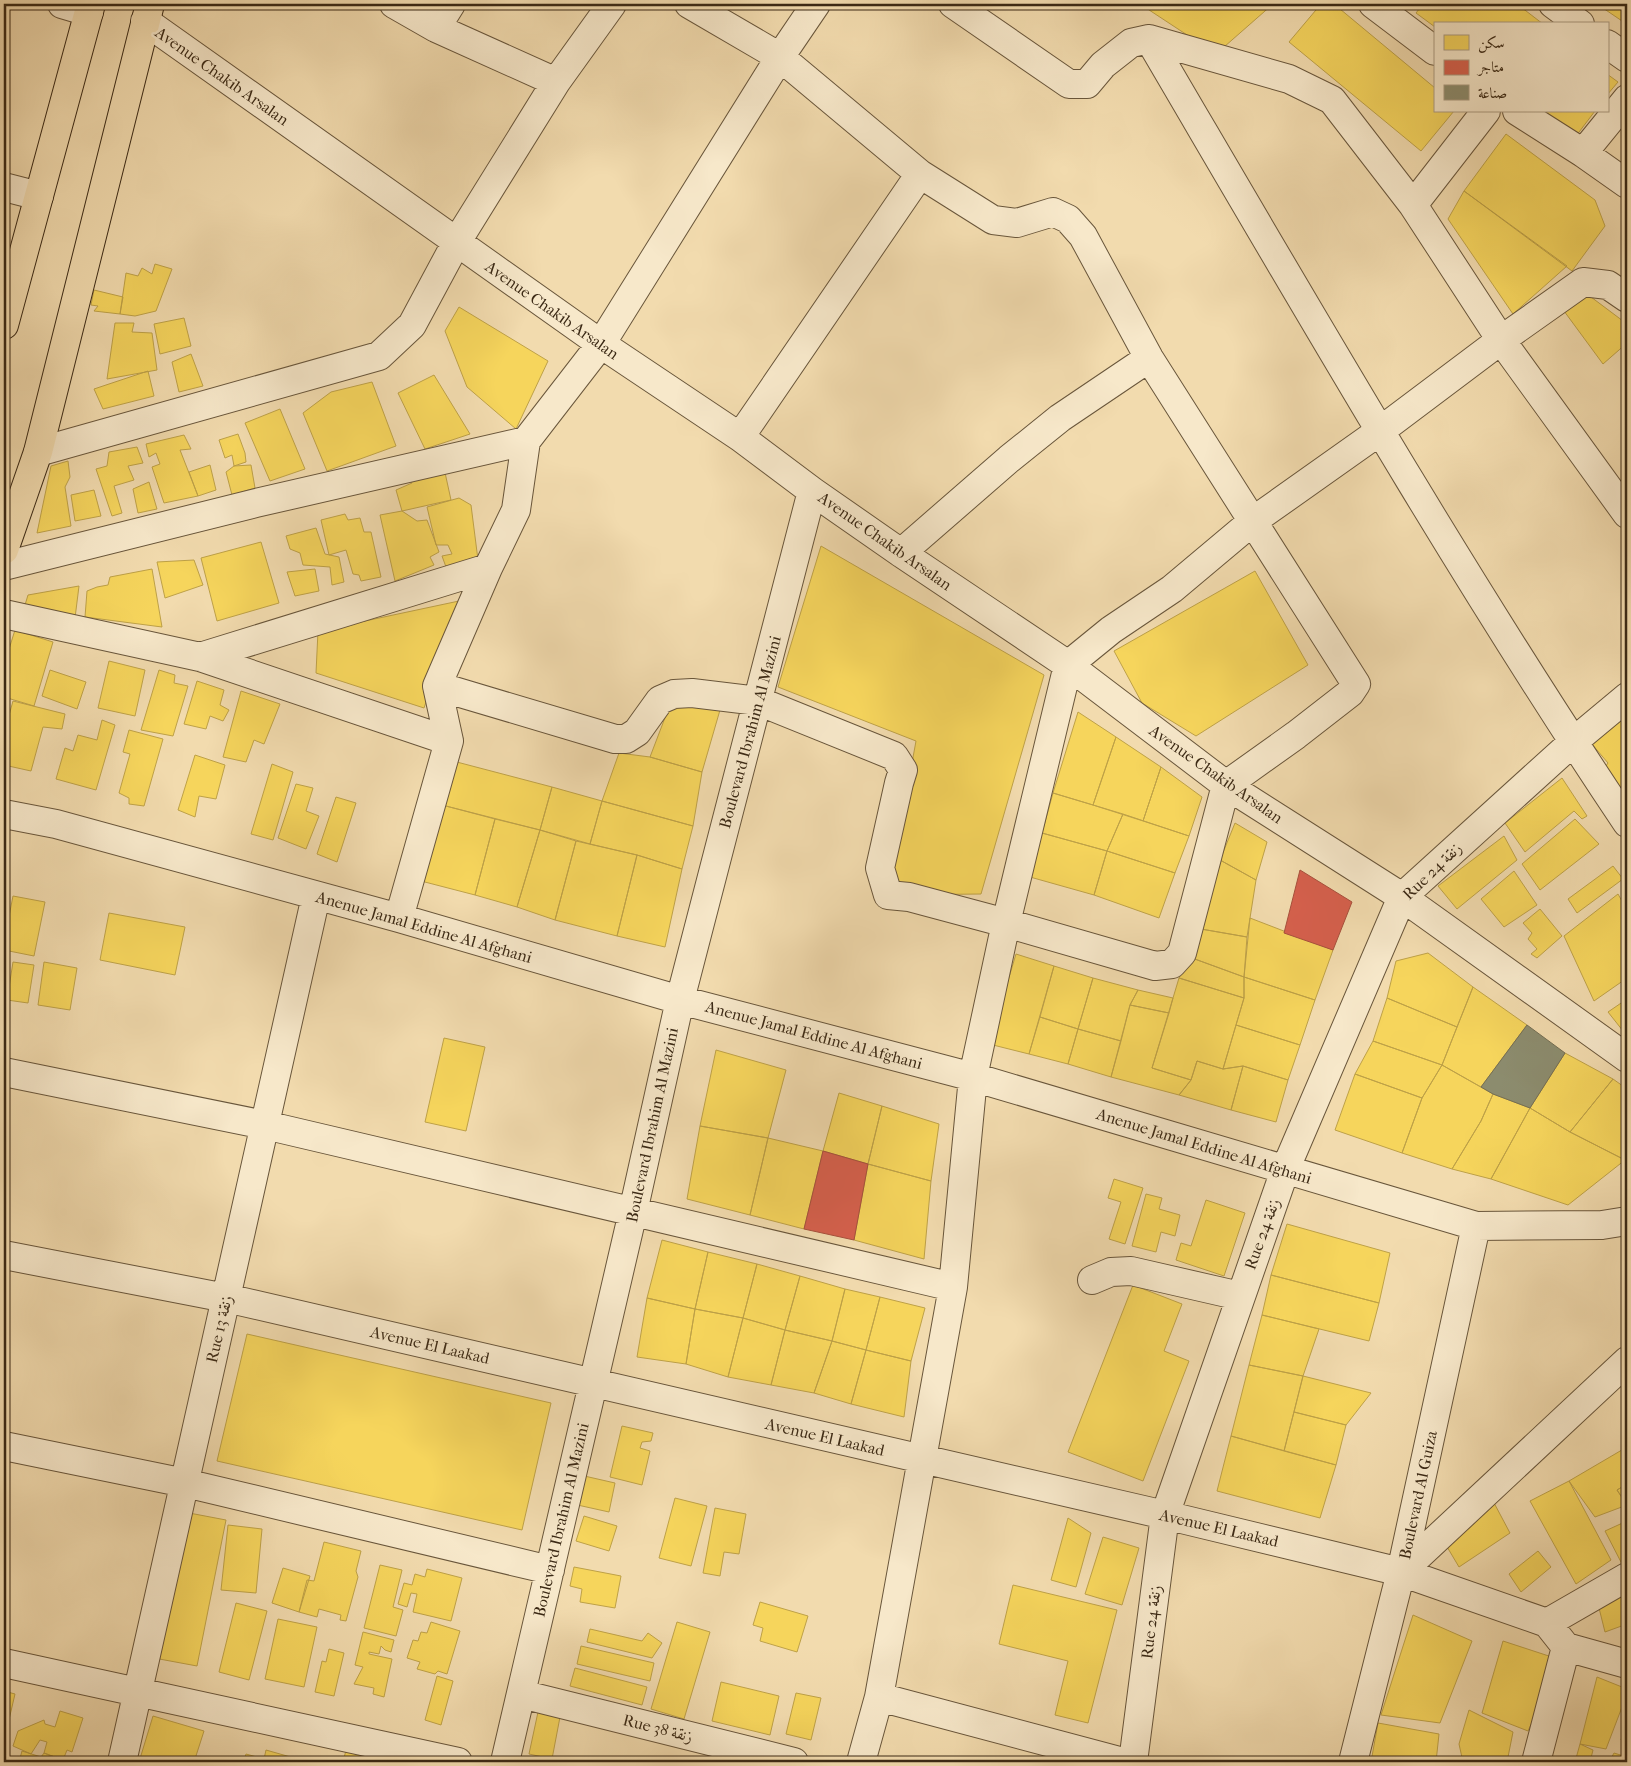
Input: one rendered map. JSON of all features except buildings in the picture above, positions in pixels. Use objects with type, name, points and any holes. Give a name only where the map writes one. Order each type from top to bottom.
[{"type":"main road","points":[[4,326],[90,8]]},
{"type":"main road","points":[[4,550],[38,452],[147,13]]},
{"type":"street","points":[[62,4],[90,8]]},
{"type":"street","points":[[394,4],[436,28],[556,82]]},
{"type":"street","points":[[436,28],[450,4]]},
{"type":"street","points":[[38,452],[379,356],[412,324],[456,243],[556,82],[612,4]]},
{"type":"street","points":[[437,686],[615,739],[626,739],[637,732],[660,700],[674,694],[692,693],[758,701],[894,756],[904,770],[899,783],[880,868],[888,895],[909,897],[1155,966],[1172,964],[1182,954],[1226,785],[1304,729],[1350,693],[1356,684],[1149,358],[1083,236],[1068,219],[1053,212],[1017,223],[993,220],[920,174],[780,57],[689,4]]},
{"type":"street","points":[[399,918],[449,741],[437,686],[488,568],[516,510],[526,441],[601,344],[780,57],[816,4]]},
{"type":"street","points":[[953,4],[1069,84],[1087,84],[1103,66],[1130,43],[1149,39],[1289,79],[1332,100],[1413,205],[1501,340],[1627,514]]},
{"type":"street","points":[[1373,4],[1400,12],[1434,50]]},
{"type":"street","points":[[1553,4],[1577,22]]},
{"type":"street","name":"Avenue Chakib Arsalan","points":[[147,13],[456,243],[601,344],[740,437],[812,491],[901,553],[1068,665],[1226,785],[1402,897],[1627,1058]]},
{"type":"street","points":[[1149,39],[1380,431],[1573,742],[1627,823]]},
{"type":"street","points":[[1608,45],[1627,58]]},
{"type":"street","points":[[1583,153],[1627,100]]},
{"type":"street","points":[[1413,205],[1485,112]]},
{"type":"street","points":[[1519,112],[1627,184]]},
{"type":"street","points":[[740,437],[920,174]]},
{"type":"street","points":[[4,186],[39,196]]},
{"type":"street","points":[[861,1762],[879,1697],[953,1287],[973,1077],[1006,923],[1068,665],[1111,630],[1172,589],[1253,520],[1380,431],[1501,340],[1583,282],[1608,285],[1627,298]]},
{"type":"street","points":[[901,553],[1060,418],[1149,358]]},
{"type":"street","points":[[4,566],[256,503],[526,441]]},
{"type":"street","name":"Boulevard Ibrahim Al Mazini","points":[[505,1762],[633,1212],[680,1000],[812,491]]},
{"type":"street","points":[[200,657],[488,568]]},
{"type":"street","points":[[4,614],[200,657],[449,741]]},
{"type":"street","name":"Rue 24 زنقة","points":[[1133,1762],[1165,1515],[1285,1170],[1402,897],[1573,742],[1627,696]]},
{"type":"street","name":"Anenue Jamal Eddine Al Afghani","points":[[4,814],[56,824],[399,918],[680,1000],[973,1077],[1476,1226],[1615,1223]]},
{"type":"street","name":"Rue 13 زنقة","points":[[122,1762],[316,896]]},
{"type":"street","points":[[4,1072],[265,1125],[953,1287]]},
{"type":"street","points":[[1615,1223],[1627,1200]]},
{"type":"street","name":"Boulevard Al Guiza","points":[[1353,1762],[1401,1572],[1476,1226]]},
{"type":"street","name":"Avenue El Laakad","points":[[4,1255],[226,1298],[1165,1515],[1401,1572],[1547,1623]]},
{"type":"street","points":[[1092,1280],[1111,1272],[1131,1271],[1240,1296]]},
{"type":"street","points":[[1401,1572],[1627,1361]]},
{"type":"street","points":[[4,1446],[185,1484],[550,1570]]},
{"type":"street","points":[[1627,1577],[1547,1623],[1566,1647],[1627,1664]]},
{"type":"street","points":[[1536,1762],[1566,1647]]},
{"type":"street","points":[[4,1663],[458,1762]]},
{"type":"street","name":"Rue 38 زنقة","points":[[521,1694],[794,1762]]},
{"type":"street","points":[[879,1697],[1123,1762]]}]
